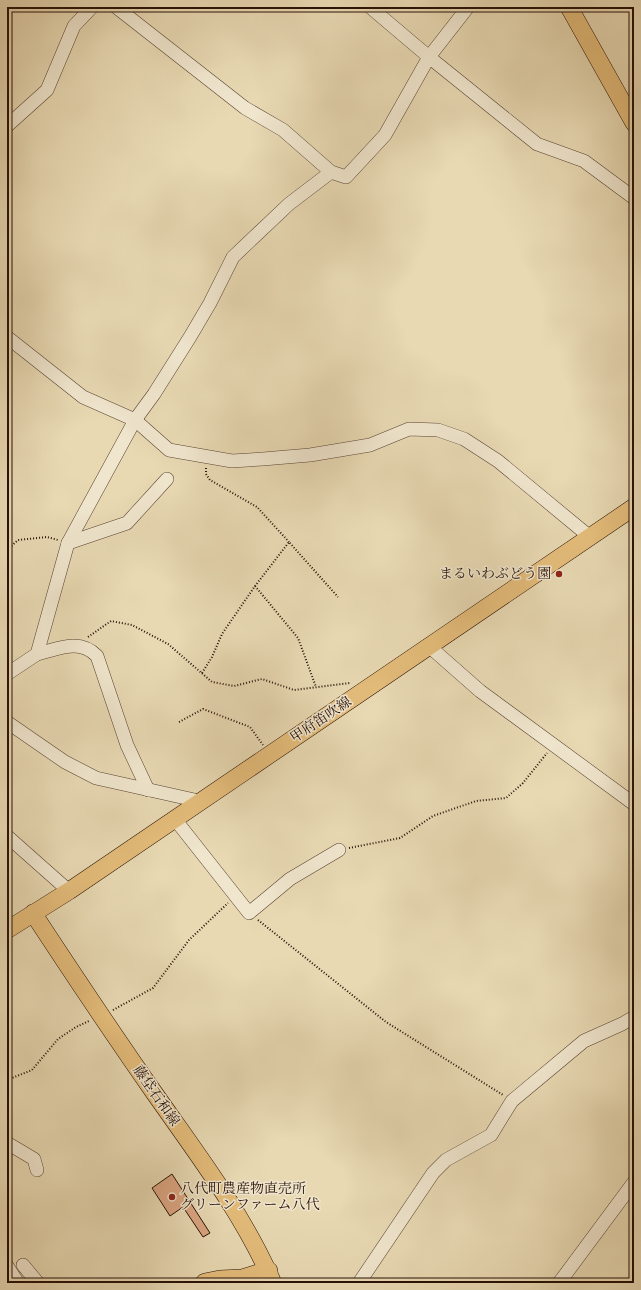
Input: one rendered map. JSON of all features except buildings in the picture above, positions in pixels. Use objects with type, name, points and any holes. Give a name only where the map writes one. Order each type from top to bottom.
[{"type":"highway","points":[[205,1283],[220,1280],[266,1279]]},
{"type":"main road","points":[[569,7],[634,123]]},
{"type":"main road","name":"甲府笛吹線","points":[[7,930],[69,891],[199,801],[430,647],[634,507]]},
{"type":"main road","name":"藤垈石和線","points":[[33,913],[100,1017],[194,1150],[244,1227],[266,1279]]},
{"type":"street","points":[[7,126],[47,90],[74,26],[92,7]]},
{"type":"street","points":[[116,7],[245,108],[283,130],[331,172],[346,177],[385,135],[429,57],[468,7]]},
{"type":"street","points":[[370,7],[429,57],[537,144],[584,161],[634,198]]},
{"type":"street","points":[[37,654],[68,543],[136,420],[154,394],[210,303],[233,257],[288,204],[331,172]]},
{"type":"street","points":[[7,337],[83,397],[136,420],[169,450],[232,461],[310,455],[370,445],[409,429],[438,430],[464,439],[498,461],[590,537]]},
{"type":"street","points":[[68,543],[127,523],[167,479]]},
{"type":"street","points":[[7,674],[37,654],[74,645],[88,648],[97,656],[127,745],[148,790]]},
{"type":"street","points":[[430,647],[480,691],[634,804]]},
{"type":"street","points":[[7,722],[65,762],[96,778],[199,801]]},
{"type":"street","points":[[174,818],[249,913],[290,878],[339,850]]},
{"type":"street","points":[[7,836],[69,891]]},
{"type":"street","points":[[359,1283],[433,1173],[446,1160],[491,1135],[512,1101],[584,1041],[634,1017]]},
{"type":"street","points":[[7,1143],[34,1159],[36,1170]]},
{"type":"street","points":[[559,1283],[634,1182]]},
{"type":"street","points":[[7,1266],[18,1283]]},
{"type":"street","points":[[23,1266],[38,1283]]},
{"type":"path","points":[[208,457],[206,474],[210,480],[257,507],[338,597]]},
{"type":"path","points":[[7,550],[18,540],[47,537],[68,543]]},
{"type":"path","points":[[202,673],[212,657],[222,634],[255,586],[289,542]]},
{"type":"path","points":[[255,586],[298,638],[316,687]]},
{"type":"path","points":[[74,645],[111,621],[132,625],[168,644],[212,682],[234,686],[262,680],[294,690],[347,683],[371,686]]},
{"type":"path","points":[[179,722],[203,709],[250,727],[270,754]]},
{"type":"path","points":[[339,850],[400,838],[432,816],[476,801],[506,798],[523,783],[553,745]]},
{"type":"path","points":[[7,1080],[32,1070],[58,1038],[76,1027],[100,1017],[153,988],[189,940],[235,897]]},
{"type":"path","points":[[249,913],[386,1022],[512,1101]]},
{"type":"place","name":"まるいわぶどう園","points":[[559,574]]},
{"type":"place","name":"八代町農産物直売所 グリーンファーム八代","points":[[172,1197]]}]
